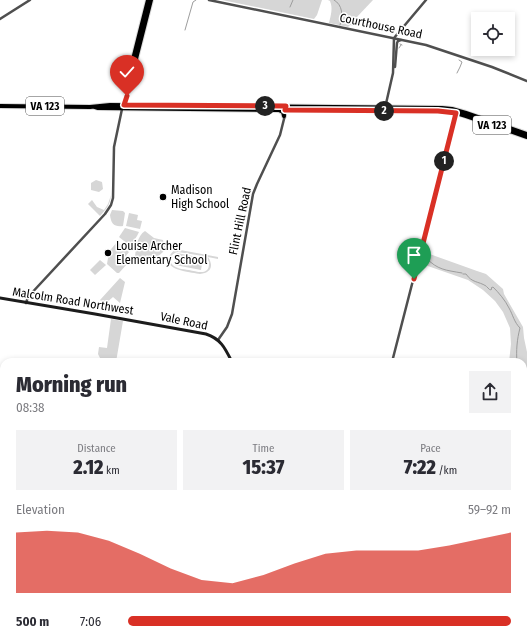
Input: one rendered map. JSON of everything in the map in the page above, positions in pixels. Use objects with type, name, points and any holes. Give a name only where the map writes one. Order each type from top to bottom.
[{"type":"main road","points":[[123,106],[148,0]]},
{"type":"main road","points":[[123,106],[151,0]]},
{"type":"main road","name":"VA 123","points":[[0,106],[100,105],[278,110],[286,108]]},
{"type":"main road","name":"VA 123","points":[[169,108],[385,109],[438,111],[456,113],[527,137]]},
{"type":"main road","name":"VA 123","points":[[385,109],[452,109],[527,134]]},
{"type":"main road","points":[[278,110],[283,112],[284,116]]},
{"type":"main road","name":"Malcolm Road Northwest","points":[[0,298],[142,322]]},
{"type":"main road","points":[[106,316],[109,312]]},
{"type":"main road","name":"Vale Road","points":[[142,322],[212,336],[224,347],[230,358]]},
{"type":"street","points":[[0,19],[30,0]]},
{"type":"street","name":"Courthouse Road","points":[[209,0],[426,44],[527,81]]},
{"type":"street","points":[[393,73],[394,38],[426,0]]},
{"type":"street","points":[[385,109],[396,63],[397,42],[404,40]]},
{"type":"street","points":[[26,303],[28,297],[105,214],[111,205],[113,198],[114,147],[123,106]]},
{"type":"street","name":"Flint Hill Road","points":[[218,340],[227,326],[232,314],[252,194],[280,135],[286,108]]},
{"type":"street","points":[[393,358],[456,113]]},
{"type":"shaded area","points":[[222,0],[322,0],[317,15],[314,19]]},
{"type":"shaded area","points":[[328,0],[373,0],[356,18],[354,21],[354,26],[350,25],[348,27],[329,23],[332,9],[330,1]]},
{"type":"shaded area","points":[[96,180],[102,182],[103,189],[99,192],[91,190],[91,183]]},
{"type":"shaded area","points":[[111,195],[108,206],[100,216],[88,204],[92,200],[97,207],[104,210]]},
{"type":"shaded area","points":[[112,210],[123,211],[125,213],[123,226],[117,226],[112,223],[110,215]]},
{"type":"shaded area","points":[[129,213],[138,215],[137,220],[142,221],[140,229],[126,226]]},
{"type":"shaded area","points":[[125,228],[139,232],[131,245],[119,237]]},
{"type":"shaded area","points":[[145,231],[154,238],[163,240],[165,247],[163,252],[149,264],[136,259],[135,257],[136,246],[140,236]]},
{"type":"shaded area","points":[[117,242],[129,252],[125,257],[127,264],[119,273],[107,264],[107,254]]},
{"type":"shaded area","points":[[175,249],[218,257],[218,259],[208,257],[211,266],[209,271],[204,273],[200,274],[180,270],[175,268],[169,262],[169,256]],"holes":[[[178,252],[207,258],[209,262],[208,269],[203,272],[179,268],[171,263],[172,256],[174,253]]]},
{"type":"shaded area","points":[[424,252],[486,274],[503,289],[504,294],[523,327],[527,358],[509,358],[511,344],[510,328],[503,312],[495,301],[483,290],[468,280],[422,264]]},
{"type":"shaded area","points":[[177,253],[203,258],[201,270],[175,265]]},
{"type":"shaded area","points":[[100,260],[106,265],[95,275],[90,270]]},
{"type":"shaded area","points":[[120,278],[125,282],[120,303],[113,297],[105,304],[100,300]]},
{"type":"shaded area","points":[[111,319],[123,321],[117,358],[100,358],[98,354],[99,347],[107,348]]},
{"type":"waterway","points":[[185,30],[193,2],[196,0]]},
{"type":"waterway","points":[[290,7],[293,0]]},
{"type":"waterway","points":[[334,0],[337,2],[342,11],[340,25]]},
{"type":"waterway","points":[[457,73],[462,62],[459,60]]},
{"type":"waterway","points":[[426,258],[434,265],[442,269],[462,273]]},
{"type":"waterway","points":[[463,274],[466,274],[471,279],[483,284],[490,290],[493,287],[506,302],[520,328],[517,345],[517,358]]},
{"type":"place","name":"Madison High School","points":[[163,197]]},
{"type":"place","name":"Louise Archer Elementary School","points":[[108,253]]},
{"type":"route","points":[[127,96],[124,105],[286,106],[285,110],[438,111],[456,113],[414,279]]}]
